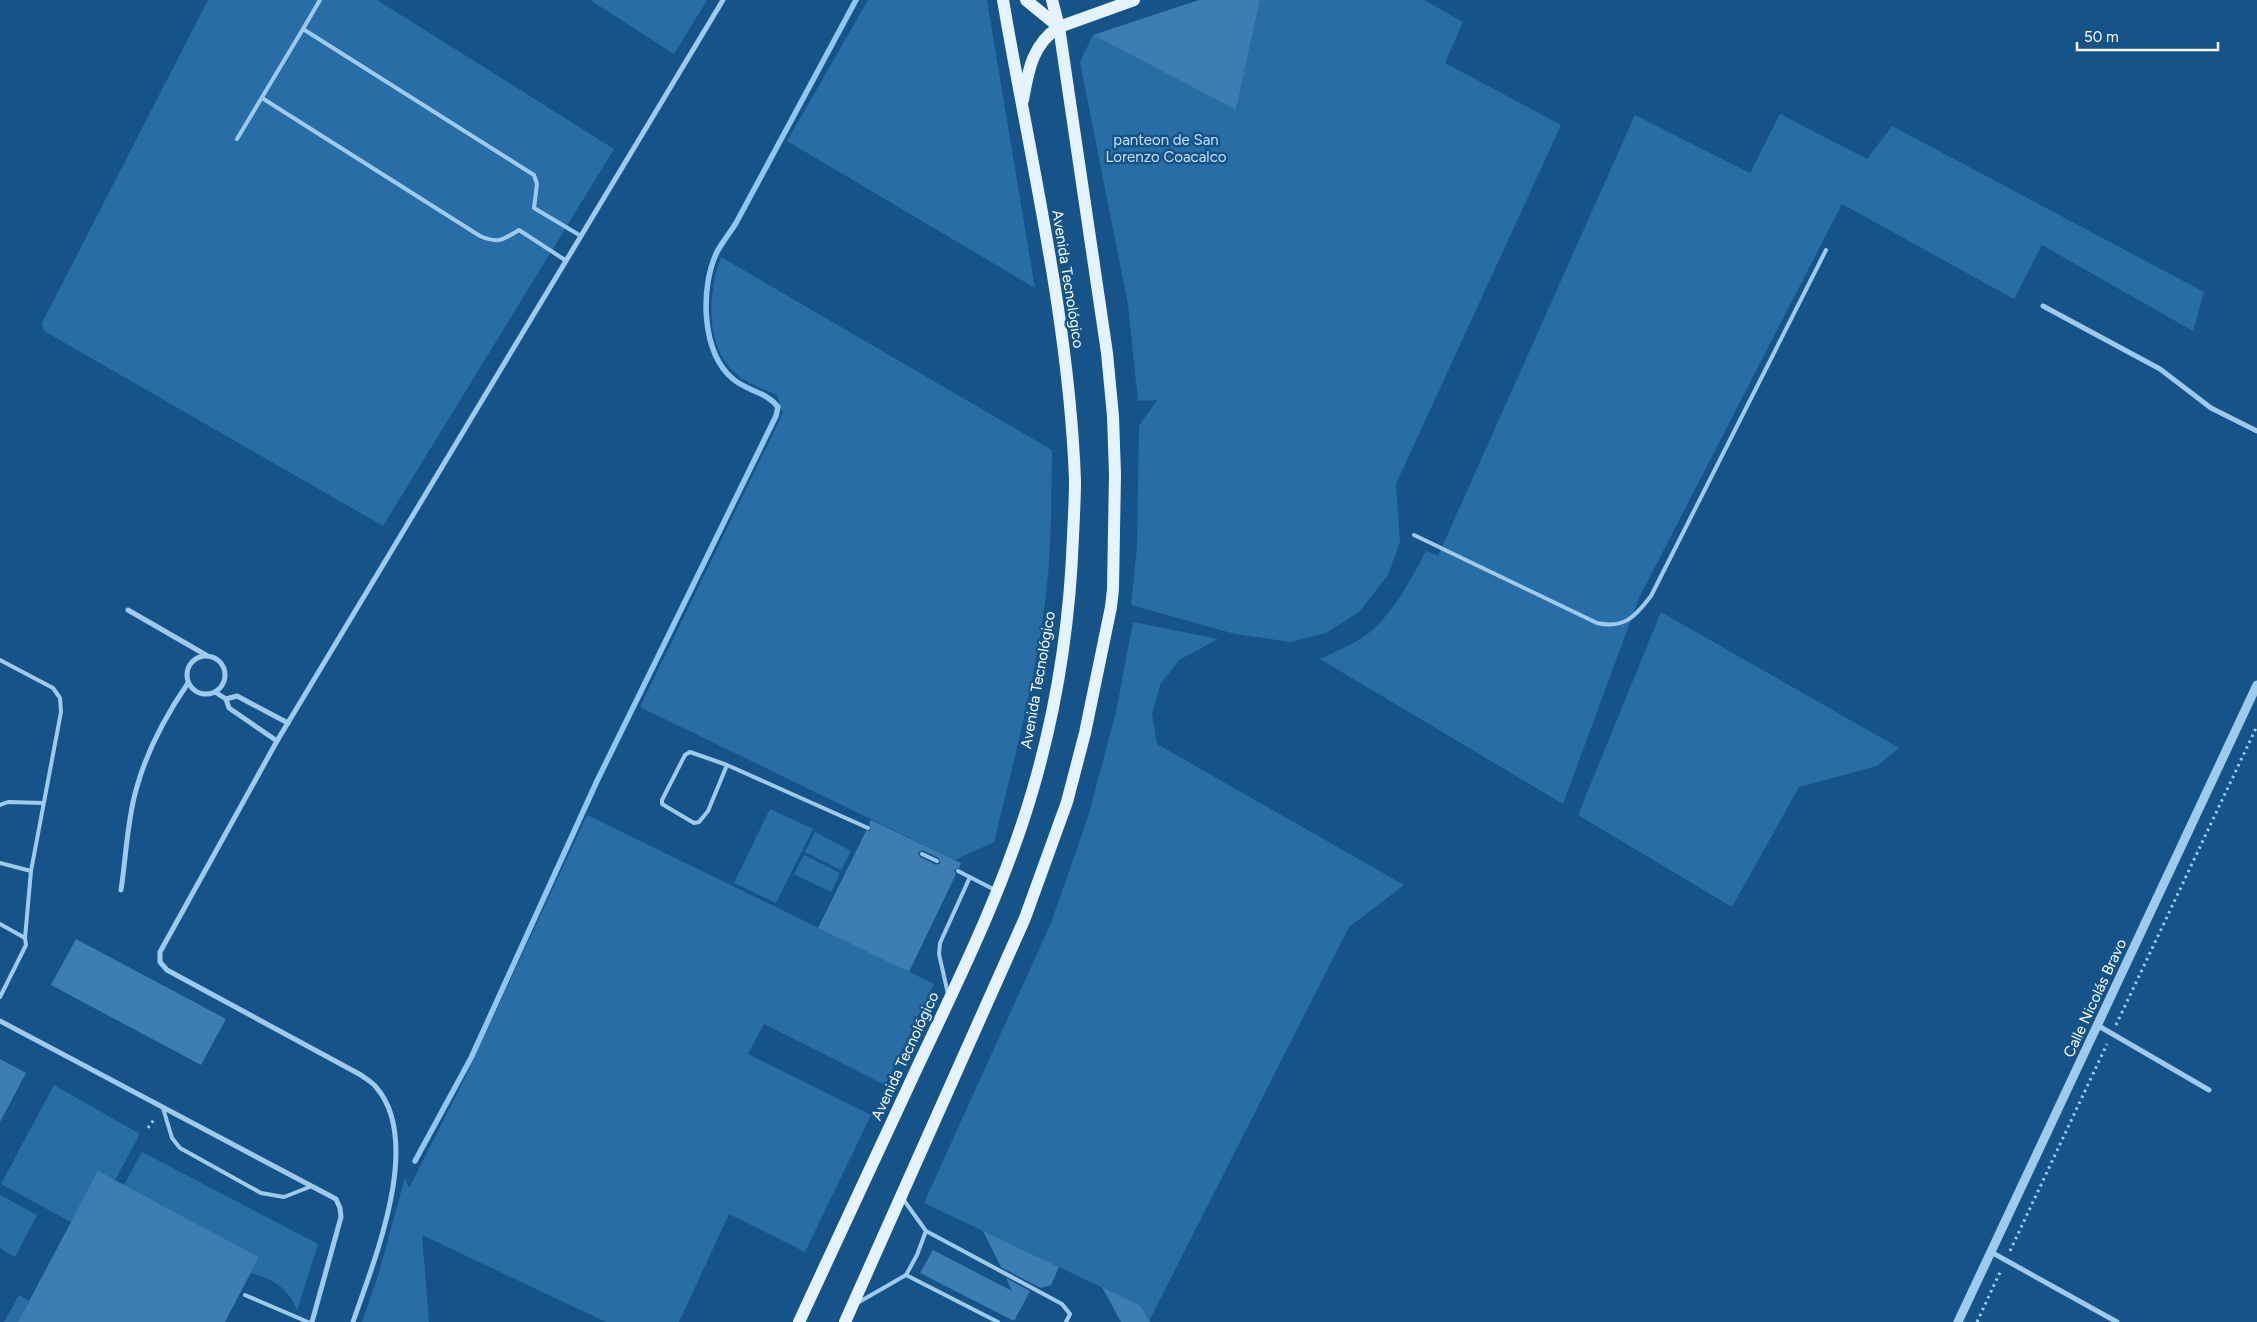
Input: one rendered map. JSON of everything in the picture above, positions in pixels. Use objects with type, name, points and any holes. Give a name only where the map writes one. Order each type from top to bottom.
[{"type":"main road","name":"Avenida Tecnológico","points":[[799,1322],[997,891],[1033,789],[1048,731],[1061,660],[1072,572],[1075,482],[1065,365],[1046,240],[1003,0]]},
{"type":"main road","points":[[1026,0],[1058,28]]},
{"type":"main road","name":"Avenida Tecnológico","points":[[845,1322],[1025,918],[1047,861],[1067,802],[1086,733],[1111,607],[1115,484],[1114,416],[1108,353],[1058,28],[1052,0]]},
{"type":"main road","points":[[1022,110],[1031,61],[1044,38],[1058,28],[1134,0]]},
{"type":"street","points":[[353,1322],[386,1225],[392,1191],[396,1160],[394,1127],[386,1106],[376,1087],[361,1075],[167,970],[160,962],[160,952],[288,722],[723,0]]},
{"type":"street","points":[[2043,306],[2160,369],[2211,408],[2257,431]]},
{"type":"street","points":[[128,610],[206,655],[216,658],[222,665],[225,675],[222,684],[215,692],[205,694],[195,691],[188,683],[186,675],[192,661],[206,655]]},
{"type":"street","points":[[121,890],[138,783],[146,761],[172,706],[188,683]]},
{"type":"street","name":"Calle Nicolás Bravo","points":[[1958,1322],[2257,686]]},
{"type":"street","points":[[215,692],[226,698],[237,696],[288,722]]},
{"type":"street","points":[[226,698],[229,708],[277,741]]},
{"type":"street","points":[[0,1022],[336,1199],[341,1217],[312,1322]]},
{"type":"street","points":[[2097,1025],[2209,1090]]},
{"type":"street","points":[[1991,1252],[2117,1322]]},
{"type":"lane","points":[[237,139],[320,0]]},
{"type":"lane","points":[[303,30],[534,175],[537,184],[534,208],[581,236]]},
{"type":"lane","points":[[262,98],[480,236],[493,242],[506,238],[519,230],[565,260]]},
{"type":"lane","points":[[1414,535],[1597,623],[1617,625],[1629,620],[1651,596],[1826,250]]},
{"type":"lane","points":[[0,660],[53,688],[60,698],[61,712],[31,871],[26,944],[0,996]]},
{"type":"lane","points":[[727,765],[708,811],[699,822],[694,823],[662,804],[662,800],[687,753],[690,752],[727,765],[868,828]]},
{"type":"lane","points":[[0,805],[8,802],[43,803]]},
{"type":"lane","points":[[922,854],[937,861]]},
{"type":"lane","points":[[0,863],[31,871]]},
{"type":"lane","points":[[958,871],[997,891]]},
{"type":"lane","points":[[949,998],[939,954],[940,943],[970,877]]},
{"type":"lane","points":[[0,924],[25,938]]},
{"type":"lane","points":[[162,1107],[172,1138],[180,1148],[261,1193],[284,1197],[312,1186]]},
{"type":"lane","points":[[900,1196],[926,1231],[1062,1304],[1070,1314],[1066,1322]]},
{"type":"lane","points":[[853,1305],[906,1275],[917,1255],[926,1231]]},
{"type":"lane","points":[[906,1275],[998,1322]]},
{"type":"lane","points":[[245,1295],[308,1322]]},
{"type":"green space","points":[[208,0],[377,0],[614,149],[383,526],[44,331],[42,323]]},
{"type":"green space","points":[[590,0],[707,0],[674,54]]},
{"type":"green space","points":[[868,0],[987,0],[1035,288],[787,141]]},
{"type":"green space","name":"panteon de San Lorenzo Coacalco","points":[[1260,0],[1424,0],[1463,22],[1445,63],[1561,125],[1396,484],[1400,542],[1388,575],[1359,612],[1326,633],[1291,642],[1235,634],[1131,605],[1137,548],[1139,426],[1157,400],[1138,401],[1128,305],[1080,62],[1093,35],[1236,110]]},
{"type":"green space","points":[[1780,114],[1867,159],[1892,126],[2204,292],[2193,331],[2042,245],[2014,299],[1842,204],[1639,598],[1563,804],[1320,659],[1360,639],[1375,628],[1400,597],[1426,551],[1438,556],[1635,115],[1750,173]]},
{"type":"green space","points":[[721,257],[1052,450],[1050,540],[1046,594],[1042,625],[1017,750],[994,842],[955,860],[640,707],[783,413],[777,395],[750,383],[736,374],[718,349],[714,334],[712,302],[713,287]]},
{"type":"green space","points":[[1661,612],[1899,748],[1877,766],[1799,787],[1732,907],[1578,815]]},
{"type":"green space","points":[[1133,622],[1218,639],[1179,660],[1160,685],[1152,714],[1157,744],[1404,885],[1349,927],[1149,1321],[1141,1306],[924,1203],[1051,923],[1088,817],[1116,712]]},
{"type":"green space","points":[[770,809],[813,829],[776,903],[734,883]]},
{"type":"green space","points":[[587,815],[934,984],[885,1085],[764,1024],[748,1054],[871,1115],[805,1252],[729,1214],[679,1322],[606,1322],[422,1235],[429,1322],[362,1322],[379,1273],[405,1177],[409,1188],[464,1080]]},
{"type":"green space","points":[[815,832],[851,851],[841,870],[805,852]]},
{"type":"green space","points":[[804,855],[840,873],[831,892],[794,874]]},
{"type":"green space","points":[[54,1085],[140,1134],[115,1180],[71,1222],[1,1184]]},
{"type":"green space","points":[[142,1152],[318,1244],[297,1311],[290,1297],[280,1286],[267,1278],[251,1273],[259,1257],[124,1185]]},
{"type":"green space","points":[[0,1195],[37,1215],[15,1257],[0,1248]]},
{"type":"green space","points":[[19,1295],[29,1301],[18,1322],[4,1322]]},
{"type":"building","points":[[1199,0],[1260,0],[1236,110],[1093,35]]},
{"type":"building","points":[[871,820],[961,863],[959,868],[954,870],[956,874],[909,972],[818,928],[866,831],[871,830],[869,824]],"holes":[[[922,850],[939,858],[940,863],[936,865],[920,857],[918,853]]]},
{"type":"building","points":[[76,939],[226,1019],[201,1065],[51,985]]},
{"type":"building","points":[[0,1059],[26,1073],[0,1122]]},
{"type":"building","points":[[98,1171],[259,1257],[225,1322],[18,1322]]},
{"type":"building","points":[[983,1231],[1059,1267],[1051,1285],[1041,1288],[1001,1267]]},
{"type":"building","points":[[933,1250],[1012,1291],[1006,1278],[1030,1291],[1014,1321],[920,1273]]},
{"type":"building","points":[[1102,1287],[1141,1306],[1150,1322],[1121,1322]]},
{"type":"waterway","points":[[415,1161],[471,1058],[597,781],[776,416],[778,407],[768,398],[733,379],[722,367],[715,353],[709,336],[706,300],[711,266],[856,0]]}]
